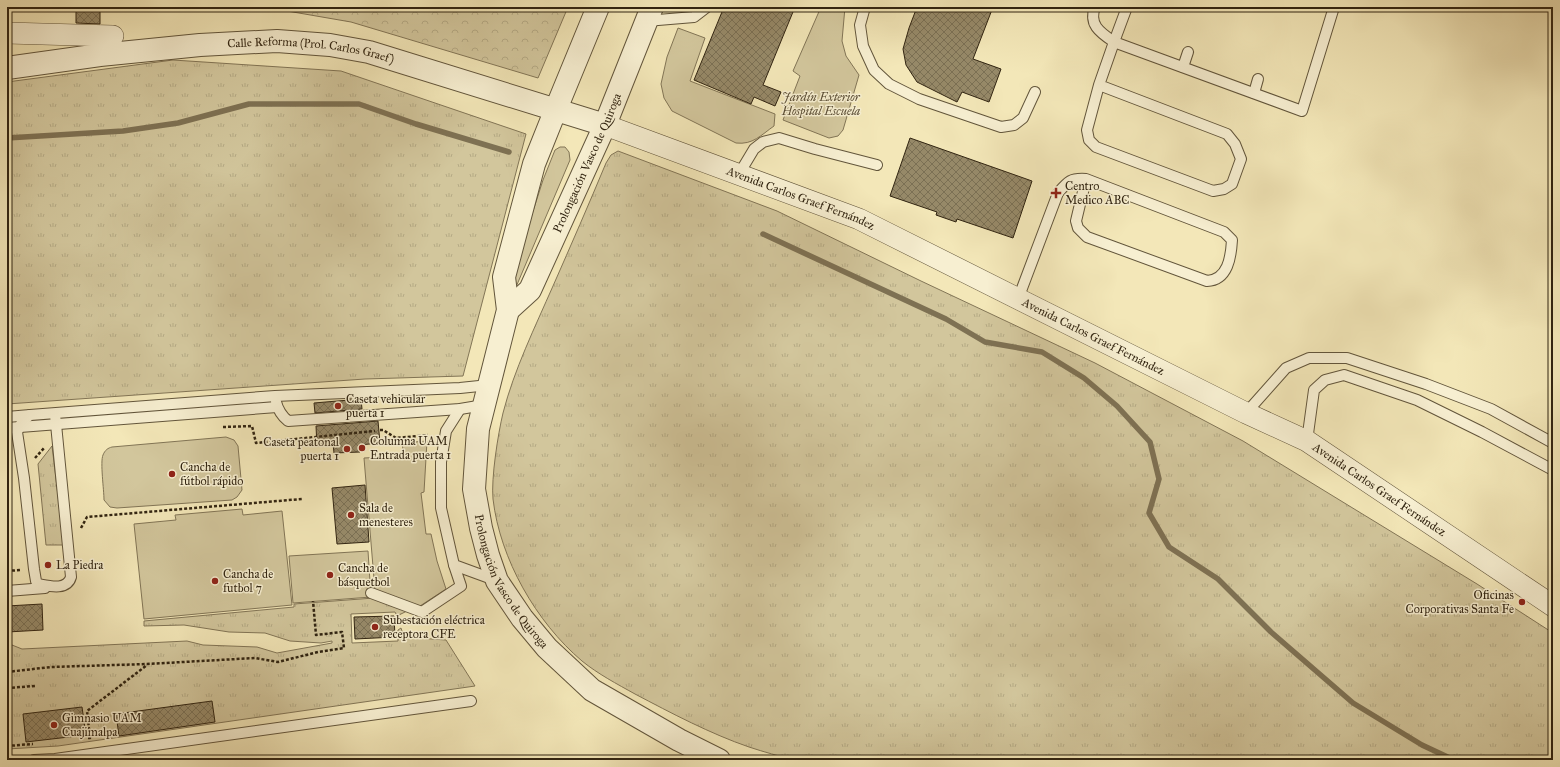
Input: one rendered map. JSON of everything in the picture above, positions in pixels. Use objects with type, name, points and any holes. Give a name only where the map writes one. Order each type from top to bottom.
[{"type":"street","name":"Prolongación Vasco de Quiroga","points":[[598,7],[534,164],[504,277],[508,310],[478,429],[474,489],[481,528],[488,555],[498,580],[522,618],[547,648],[592,690],[679,740],[719,760]]},
{"type":"street","name":"Prolongación Vasco de Quiroga","points":[[508,310],[530,290],[605,125],[649,14]]},
{"type":"street","points":[[7,33],[113,36]]},
{"type":"street","name":"Calle Reforma (Prol. Carlos Graef)","points":[[7,68],[100,55],[200,45],[277,41],[330,45],[369,52],[605,125]]},
{"type":"street","name":"Avenida Carlos Graef Fernández","points":[[605,125],[859,219],[1246,413],[1307,441],[1553,606]]},
{"type":"lane","points":[[649,14],[694,17],[707,7]]},
{"type":"lane","points":[[865,7],[860,25],[863,46],[874,70],[889,84],[919,99],[1001,127],[1014,125],[1023,118],[1035,92]]},
{"type":"lane","points":[[1095,7],[1092,14],[1093,23],[1101,32],[1114,42],[1302,111],[1334,7]]},
{"type":"lane","points":[[1100,85],[1227,134],[1235,144],[1241,158],[1232,184],[1224,189],[1213,191],[1096,147],[1089,140],[1087,130],[1100,85],[1127,7]]},
{"type":"lane","points":[[1183,67],[1188,52]]},
{"type":"lane","points":[[1254,93],[1258,79]]},
{"type":"lane","points":[[739,174],[754,149],[763,142],[779,138],[877,165]]},
{"type":"lane","points":[[1018,299],[1058,193],[1065,184],[1075,178],[1086,179],[1224,232],[1232,240],[1231,255],[1220,277],[1213,281],[1207,281],[1087,237],[1078,228],[1076,221],[1086,179]]},
{"type":"lane","points":[[1246,413],[1286,368],[1309,358],[1347,358],[1426,384],[1491,409],[1553,443]]},
{"type":"lane","points":[[1307,441],[1314,390],[1325,380],[1344,375],[1417,400],[1482,432],[1553,470]]},
{"type":"lane","points":[[7,417],[275,396],[460,388],[487,395]]},
{"type":"lane","points":[[275,396],[277,407],[288,421],[460,408],[487,395]]},
{"type":"lane","points":[[7,428],[277,407]]},
{"type":"lane","points":[[371,593],[422,612],[461,586],[454,565],[441,508],[441,462],[446,431],[460,408]]},
{"type":"lane","points":[[7,590],[66,585],[71,577],[55,414]]},
{"type":"lane","points":[[30,415],[22,422],[18,432],[36,581],[38,584],[52,587]]},
{"type":"lane","points":[[454,565],[498,580]]},
{"type":"lane","points":[[34,760],[55,759],[471,701]]},
{"type":"path","points":[[221,427],[252,426],[256,443],[383,430],[396,438],[428,435]]},
{"type":"path","points":[[24,478],[34,476],[33,459],[54,436],[57,436]]},
{"type":"path","points":[[68,548],[87,517],[302,500]]},
{"type":"path","points":[[7,672],[51,667],[147,664],[255,658],[278,662],[318,652],[344,648],[342,632],[316,635],[314,601]]},
{"type":"path","points":[[83,739],[90,738],[87,711],[147,664]]},
{"type":"path","points":[[7,688],[35,686]]},
{"type":"path","points":[[7,746],[39,744]]},
{"type":"green space","points":[[264,7],[568,7],[538,78],[351,22]]},
{"type":"green space","name":"Jardín Exterior Hospital Escuela","points":[[821,7],[845,7],[842,41],[846,56],[859,75],[843,130],[838,136],[829,138],[783,120],[800,76],[793,71]]},
{"type":"green space","name":"Jardín Exterior Hospital Escuela","points":[[678,28],[705,38],[690,81],[775,114],[774,126],[752,141],[736,143],[672,111],[664,98],[661,84],[667,57]]},
{"type":"green space","points":[[173,60],[341,71],[526,134],[463,376],[365,379],[7,404],[7,82]]},
{"type":"green space","points":[[560,147],[565,147],[569,152],[570,160],[516,287],[512,288],[527,230],[543,180],[555,150]]},
{"type":"green space","points":[[618,151],[777,211],[1095,363],[1243,441],[1477,584],[1553,633],[1553,760],[794,760],[749,747],[706,730],[601,675],[582,661],[565,645],[535,608],[523,588],[503,544],[497,522],[493,490],[495,456],[499,432],[513,381],[525,349],[606,163],[611,155]]},
{"type":"green space","name":"Cancha de fútbol rápido","points":[[226,437],[234,440],[238,446],[242,490],[237,497],[232,500],[117,508],[110,507],[104,500],[102,459],[103,455],[109,448]]},
{"type":"green space","points":[[427,441],[424,492],[421,493],[426,534],[431,534],[437,561],[446,589],[420,606],[375,591],[364,458],[404,456],[402,443]]},
{"type":"green space","points":[[52,446],[64,545],[46,545],[38,464]]},
{"type":"green space","name":"Cancha de futbol 7","points":[[242,509],[243,515],[282,511],[292,605],[144,619],[134,524],[176,520],[175,515]]},
{"type":"green space","name":"Cancha de básquetbol","points":[[368,551],[371,597],[293,603],[289,556]]},
{"type":"green space","points":[[374,598],[407,611],[397,616],[395,612],[351,614],[352,643],[398,641],[398,630],[401,628],[404,637],[446,640],[475,686],[58,746],[7,749],[7,646],[12,645],[22,649],[187,641],[203,645],[257,647],[277,653],[332,643],[332,641],[321,643],[290,641],[265,633],[229,632],[184,625],[144,626],[144,621],[294,607],[294,604]]},
{"type":"building","points":[[76,7],[100,7],[100,24],[76,23]]},
{"type":"building","points":[[724,7],[795,7],[763,85],[781,92],[775,106],[754,97],[751,104],[694,80]]},
{"type":"building","points":[[917,7],[993,7],[973,59],[1001,69],[989,102],[962,92],[957,102],[917,82],[906,65],[903,49]]},
{"type":"building","points":[[910,138],[1032,181],[1013,238],[957,219],[956,222],[936,215],[937,212],[890,196]]},
{"type":"building","name":"Caseta vehicular puerta 1","points":[[361,399],[362,409],[315,413],[314,403]]},
{"type":"building","name":"Caseta peatonal puerta 1","points":[[378,421],[380,443],[359,445],[360,452],[334,453],[333,444],[317,446],[316,426]]},
{"type":"building","name":"Sala de menesteres","points":[[365,485],[369,542],[337,544],[332,488]]},
{"type":"building","points":[[42,604],[43,630],[7,632],[7,606]]},
{"type":"building","name":"Subestación eléctrica receptora CFE","points":[[394,616],[395,637],[355,639],[354,617]]},
{"type":"building","points":[[212,701],[215,722],[119,736],[116,714]]},
{"type":"building","name":"Gimnasio UAM Cuajimalpa","points":[[82,707],[86,735],[26,742],[23,714]]},
{"type":"waterway","points":[[7,138],[123,131],[178,123],[249,104],[359,104],[416,124],[509,152]]},
{"type":"waterway","points":[[763,234],[946,319],[985,342],[1042,352],[1084,378],[1117,406],[1150,442],[1159,479],[1149,513],[1169,547],[1218,579],[1271,632],[1353,703],[1422,745],[1454,760]]},
{"type":"place","name":"Centro Medico ABC","points":[[1056,193]]},
{"type":"place","name":"Caseta vehicular puerta 1","points":[[338,406]]},
{"type":"place","name":"Columna UAM Entrada puerta 1","points":[[362,448]]},
{"type":"place","name":"Caseta peatonal puerta 1","points":[[347,449]]},
{"type":"place","name":"Cancha de fútbol rápido","points":[[172,474]]},
{"type":"place","name":"Sala de menesteres","points":[[351,515]]},
{"type":"place","name":"La Piedra","points":[[48,565]]},
{"type":"place","name":"Cancha de básquetbol","points":[[330,575]]},
{"type":"place","name":"Cancha de futbol 7","points":[[215,581]]},
{"type":"place","name":"Oficinas Corporativas Santa Fe","points":[[1522,602]]},
{"type":"place","name":"Subestación eléctrica receptora CFE","points":[[375,627]]},
{"type":"place","name":"Gimnasio UAM Cuajimalpa","points":[[54,725]]}]
